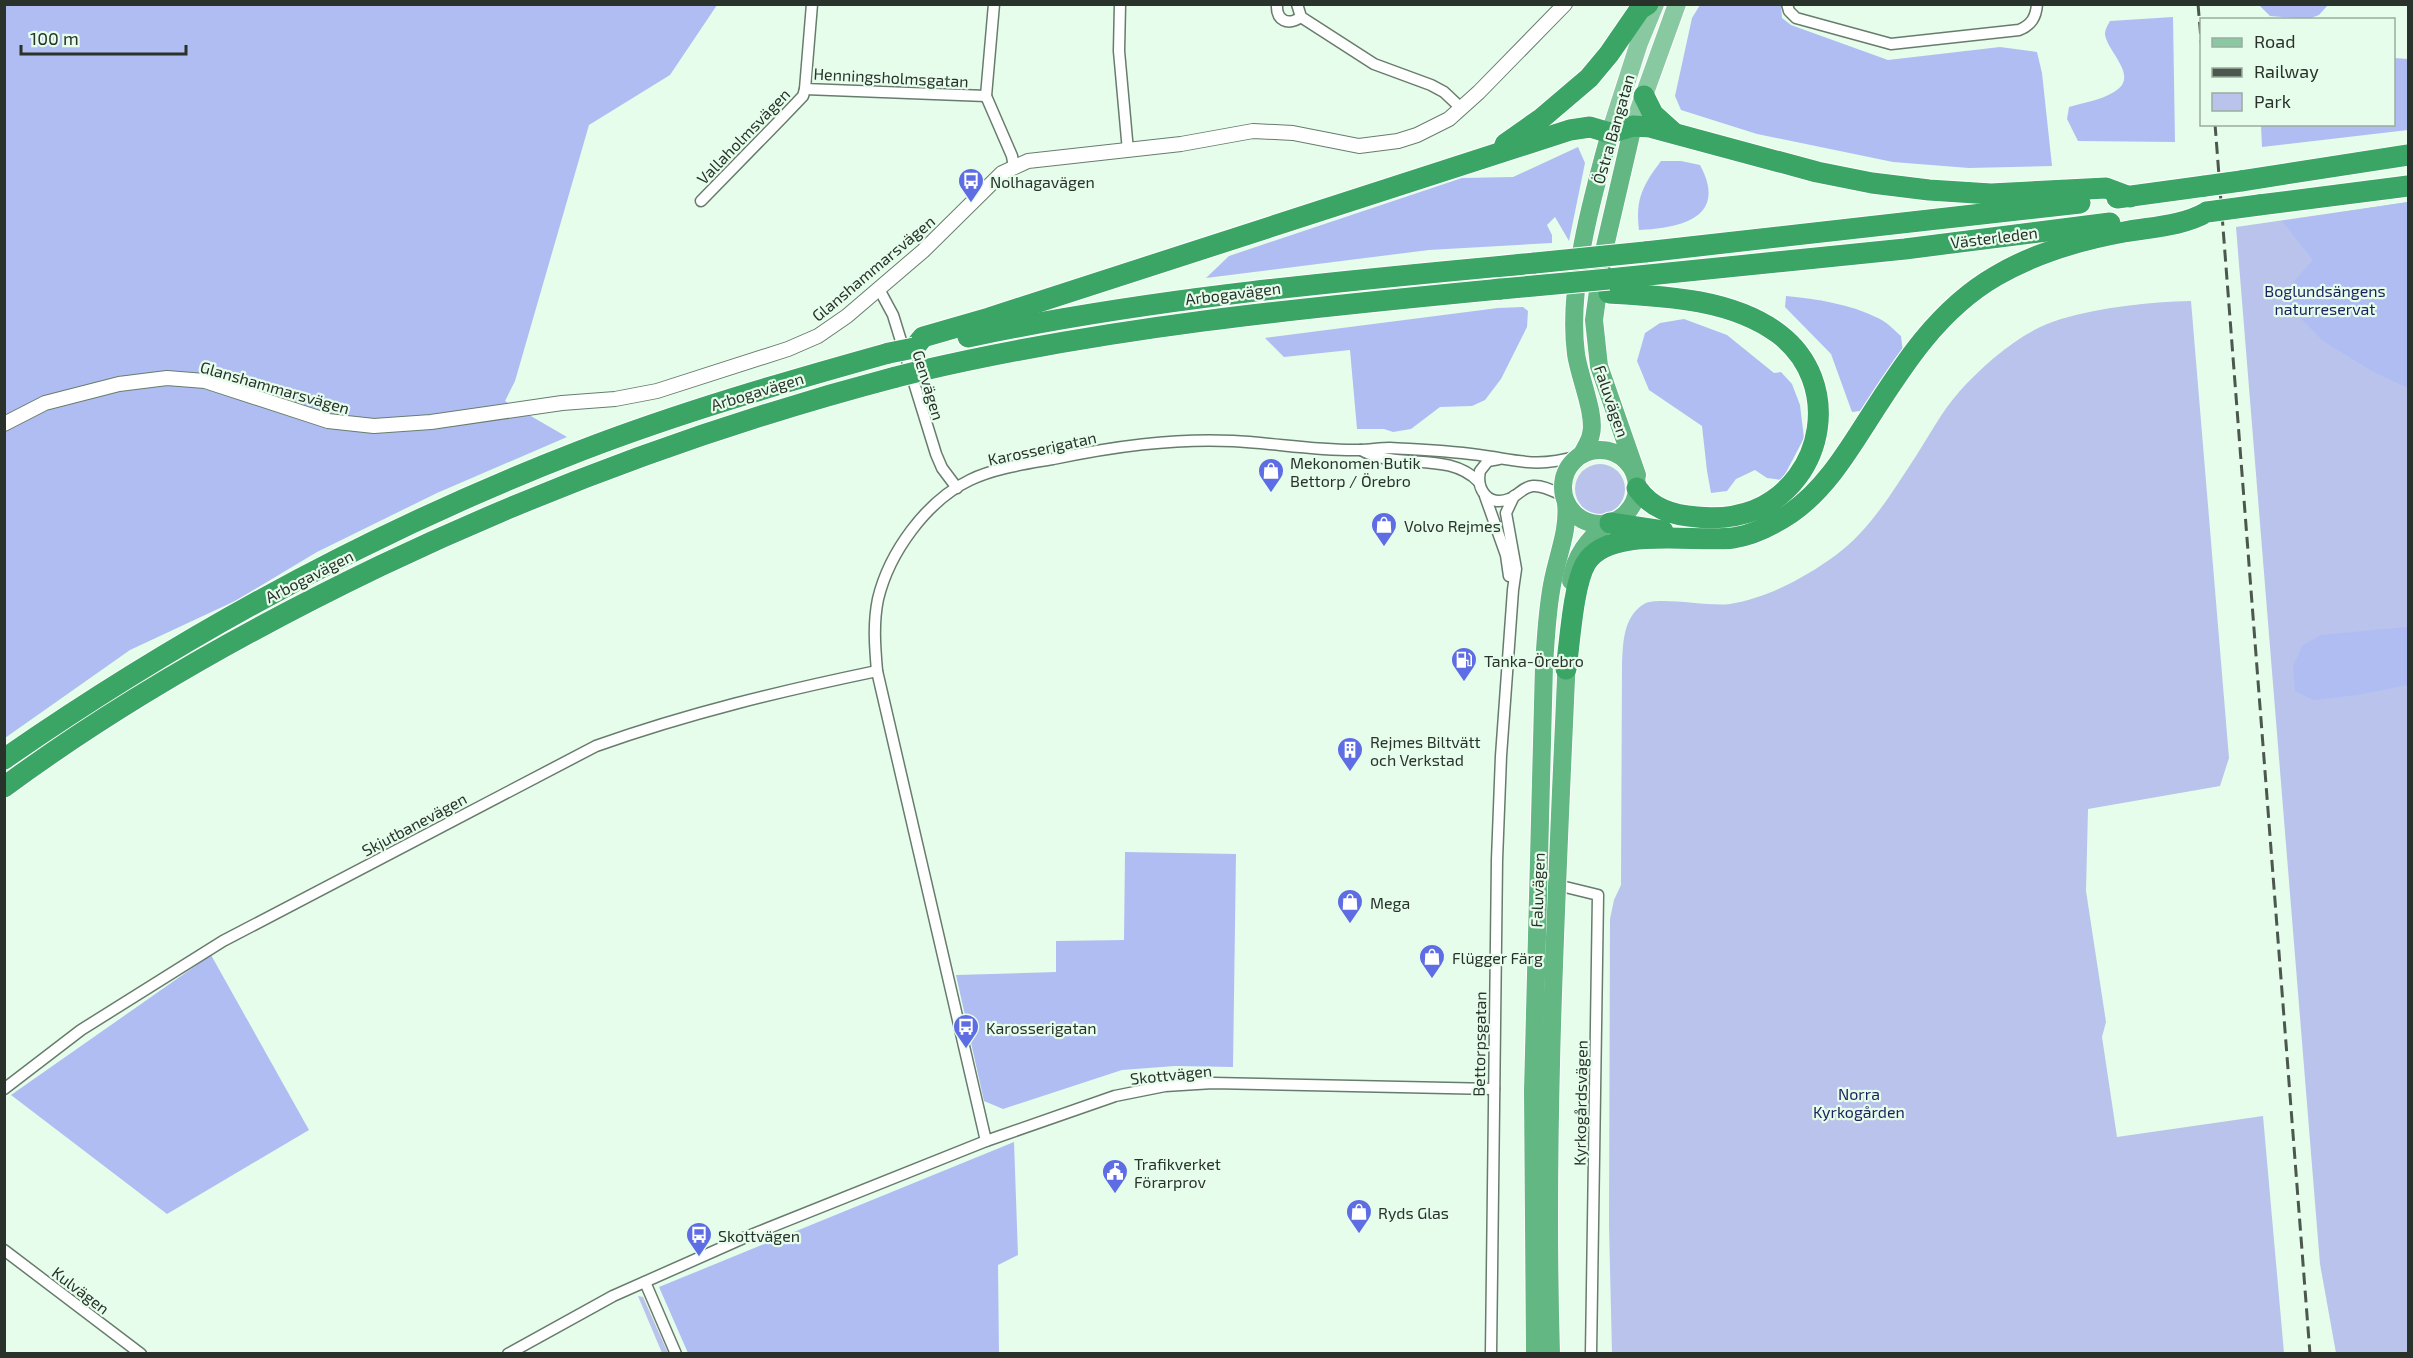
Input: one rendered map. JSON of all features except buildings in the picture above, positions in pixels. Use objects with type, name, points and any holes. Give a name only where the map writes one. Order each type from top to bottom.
[{"type":"highway","points":[[1497,154],[1507,141],[1542,118],[1589,78],[1626,32],[1640,9],[1648,4]]},
{"type":"highway","points":[[1644,96],[1653,114],[1676,135]]},
{"type":"highway","points":[[914,348],[922,337],[989,318],[1570,130],[1590,127],[1610,134],[1633,126]]},
{"type":"highway","name":"Östra Bangatan","points":[[1590,256],[1621,174],[1633,126]]},
{"type":"highway","name":"Västerleden","points":[[1633,126],[1650,128],[1844,178],[1910,189],[2065,198],[2130,197],[2409,155]]},
{"type":"highway","points":[[1610,134],[1613,166],[1621,174]]},
{"type":"highway","name":"Östra Bangatan","points":[[1590,256],[1610,134]]},
{"type":"highway","name":"Västerleden","points":[[1580,282],[1609,286],[1893,250],[2060,238],[2195,219],[2207,212],[2409,186]]},
{"type":"highway","name":"Västerleden","points":[[1590,256],[1645,252],[2065,198]]},
{"type":"highway","points":[[1566,669],[1577,595],[1585,565],[1591,555],[1601,548],[1622,542],[1696,538],[1723,539],[1746,535],[1770,526],[1794,512],[1836,467],[1909,358],[1942,318],[1967,295],[1995,276],[2023,262],[2060,238]]},
{"type":"highway","name":"Arbogavägen","points":[[4,759],[107,691],[192,639],[279,590],[401,529],[524,474],[640,429],[742,395],[889,353],[1073,315],[1240,292],[1590,256]]},
{"type":"highway","name":"Faluvägen","points":[[1580,455],[1592,434],[1593,421],[1580,378],[1575,337],[1576,289],[1590,256]]},
{"type":"highway","name":"Faluvägen","points":[[1590,256],[1596,353],[1637,482]]},
{"type":"highway","name":"Arbogavägen","points":[[4,787],[119,710],[261,625],[311,599],[474,522],[587,475],[772,411],[896,376],[1041,345],[1170,324],[1350,302],[1580,282]]},
{"type":"highway","points":[[1501,289],[1609,286],[1722,308],[1753,319],[1780,335],[1800,356],[1812,376],[1818,399],[1818,429],[1815,443],[1803,469],[1786,490],[1758,508],[1718,518],[1683,516],[1655,506],[1637,482],[1630,464],[1617,453],[1598,449],[1580,455],[1565,475],[1565,499],[1574,513],[1584,520],[1597,524],[1637,525],[1696,538]]},
{"type":"highway","points":[[1609,523],[1627,512],[1635,501],[1637,482]]},
{"type":"highway","name":"Faluvägen","points":[[1542,1091],[1536,935],[1546,637],[1552,582],[1566,526],[1565,499]]},
{"type":"highway","name":"Faluvägen","points":[[1535,1353],[1541,1112],[1557,885],[1572,573],[1576,559],[1585,545],[1609,523]]},
{"type":"highway","name":"Faluvägen","points":[[1541,1112],[1551,1353]]},
{"type":"main road","name":"Östra Bangatan","points":[[1610,134],[1637,50],[1655,4]]},
{"type":"main road","name":"Östra Bangatan","points":[[1633,126],[1677,4]]},
{"type":"street","name":"Henningsholmsgatan","points":[[812,4],[805,89],[986,96]]},
{"type":"street","points":[[994,4],[986,96],[1012,156],[1014,167]]},
{"type":"street","points":[[1120,4],[1119,51],[1128,151]]},
{"type":"street","points":[[1277,4],[1276,12],[1281,20],[1295,21],[1301,17]]},
{"type":"street","points":[[1297,4],[1301,17],[1374,64],[1431,85],[1444,92],[1461,108]]},
{"type":"street","name":"Glanshammarsvägen","points":[[4,424],[45,403],[119,384],[167,378],[205,381],[328,421],[374,426],[432,422],[515,408],[635,396],[724,369],[810,339],[847,316],[923,251],[1002,173],[1028,161],[1181,144],[1253,131],[1293,133],[1359,146],[1398,141],[1417,135],[1449,119],[1479,92],[1565,4]]},
{"type":"street","points":[[1787,4],[1789,11],[1796,18],[1891,44],[2019,30],[2028,26],[2034,19],[2037,4]]},
{"type":"street","name":"Vallaholmsvägen","points":[[701,201],[803,96],[805,89]]},
{"type":"street","name":"Genvägen","points":[[879,289],[892,315],[936,454],[942,468],[957,488]]},
{"type":"street","name":"Karosserigatan","points":[[986,1141],[877,671],[874,642],[879,599],[891,564],[909,534],[932,508],[970,480],[1002,469],[1145,444],[1196,440],[1361,450],[1390,448],[1540,464],[1580,455]]},
{"type":"street","name":"Karosserigatan","points":[[1361,450],[1380,457],[1459,467],[1479,482]]},
{"type":"street","points":[[1499,459],[1485,464],[1480,471],[1479,482],[1485,496],[1499,501],[1532,486],[1565,499]]},
{"type":"street","name":"Bettorpsgatan","points":[[1485,496],[1506,555],[1513,590]]},
{"type":"street","name":"Bettorpsgatan","points":[[1491,1353],[1500,756],[1516,569],[1506,513],[1514,496]]},
{"type":"street","name":"Skjutbanevägen","points":[[4,1089],[81,1030],[223,941],[596,746],[658,724],[708,710],[877,671]]},
{"type":"street","name":"Kyrkogårdsvägen","points":[[1557,885],[1598,895],[1591,1353]]},
{"type":"street","name":"Skottvägen","points":[[508,1353],[613,1296],[746,1237],[986,1141],[1115,1096],[1180,1084],[1494,1089]]},
{"type":"street","name":"Kulvägen","points":[[4,1250],[141,1353]]},
{"type":"street","points":[[645,1282],[676,1353]]},
{"type":"green space","points":[[5,5],[717,5],[670,75],[589,125],[515,381],[505,401],[567,437],[437,493],[317,552],[235,601],[130,650],[5,738]]},
{"type":"green space","points":[[1700,5],[1781,5],[1782,18],[1791,25],[1888,60],[2000,47],[2037,52],[2042,73],[2052,166],[1969,168],[1893,162],[1757,134],[1681,110],[1675,96],[1692,18]]},
{"type":"green space","points":[[2259,5],[2328,5],[2319,15],[2311,18],[2270,16]]},
{"type":"green space","points":[[2173,17],[2175,142],[2078,141],[2067,119],[2069,107],[2109,95],[2121,86],[2124,79],[2124,72],[2105,34],[2110,21]]},
{"type":"green space","points":[[2395,58],[2408,59],[2408,130],[2262,147],[2261,126],[2395,126]]},
{"type":"green space","points":[[1578,147],[1585,163],[1569,241],[1555,217],[1547,225],[1552,235],[1552,243],[1429,250],[1206,278],[1229,256],[1462,178],[1513,177]]},
{"type":"green space","points":[[1661,161],[1681,161],[1700,165],[1707,183],[1708,197],[1704,208],[1685,222],[1639,230],[1639,201],[1645,185]]},
{"type":"green space","name":"Boglundsängens naturreservat","points":[[2408,202],[2408,1353],[2336,1353],[2320,1264],[2236,227]]},
{"type":"green space","points":[[2408,202],[2408,388],[2372,371],[2323,341],[2280,297],[2313,260],[2282,221]]},
{"type":"green space","points":[[1786,296],[1856,309],[1881,320],[1901,336],[1903,353],[1860,411],[1852,412],[1831,354],[1785,307]]},
{"type":"green space","name":"Norra Kyrkogården","points":[[2191,301],[2229,758],[2220,786],[2088,809],[2086,891],[2106,1022],[2102,1037],[2117,1137],[2263,1116],[2284,1353],[1612,1353],[1609,1225],[1610,919],[1614,900],[1621,885],[1622,665],[1625,631],[1628,623],[1637,609],[1651,602],[1672,601],[1721,605],[1758,597],[1799,579],[1836,555],[1860,534],[1880,509],[1953,399],[1993,359],[2019,339],[2047,324],[2093,311],[2142,304]]},
{"type":"green space","points":[[1523,307],[1528,311],[1527,327],[1501,379],[1485,400],[1472,406],[1440,407],[1411,429],[1393,432],[1384,429],[1357,429],[1350,350],[1284,357],[1265,338],[1498,308]]},
{"type":"green space","points":[[1684,319],[1727,335],[1774,373],[1781,372],[1792,384],[1800,405],[1804,438],[1782,480],[1767,478],[1755,470],[1736,479],[1727,491],[1711,493],[1702,426],[1649,390],[1637,361],[1645,333],[1660,323]]},
{"type":"green space","points":[[1600,464],[1618,471],[1625,489],[1618,507],[1600,514],[1582,507],[1575,489],[1582,471]]},
{"type":"green space","points":[[2408,627],[2408,685],[2357,695],[2313,700],[2295,691],[2293,666],[2303,645],[2321,635]]},
{"type":"green space","points":[[1125,852],[1236,854],[1233,1067],[1175,1066],[1122,1070],[1003,1109],[984,1101],[956,975],[1056,972],[1056,941],[1124,940]]},
{"type":"green space","points":[[211,955],[309,1130],[167,1214],[11,1095]]},
{"type":"green space","points":[[1014,1142],[1018,1255],[998,1265],[999,1353],[688,1353],[659,1287]]},
{"type":"green space","points":[[638,1296],[643,1297],[668,1353],[662,1353]]},
{"type":"railway","points":[[2198,4],[2200,28]]},
{"type":"railway","points":[[2215,126],[2310,1354]]},
{"type":"place","name":"Nolhagavägen","points":[[971,204]]},
{"type":"place","name":"Mekonomen Butik Bettorp / Örebro","points":[[1271,494]]},
{"type":"place","name":"Volvo Rejmes","points":[[1384,548]]},
{"type":"place","name":"Tanka-Örebro","points":[[1464,683]]},
{"type":"place","name":"Rejmes Biltvätt och Verkstad","points":[[1350,773]]},
{"type":"place","name":"Mega","points":[[1350,925]]},
{"type":"place","name":"Flügger Färg","points":[[1432,980]]},
{"type":"place","name":"Karosserigatan","points":[[966,1050]]},
{"type":"place","name":"Trafikverket Förarprov","points":[[1115,1195]]},
{"type":"place","name":"Ryds Glas","points":[[1359,1235]]},
{"type":"place","name":"Skottvägen","points":[[699,1258]]}]
